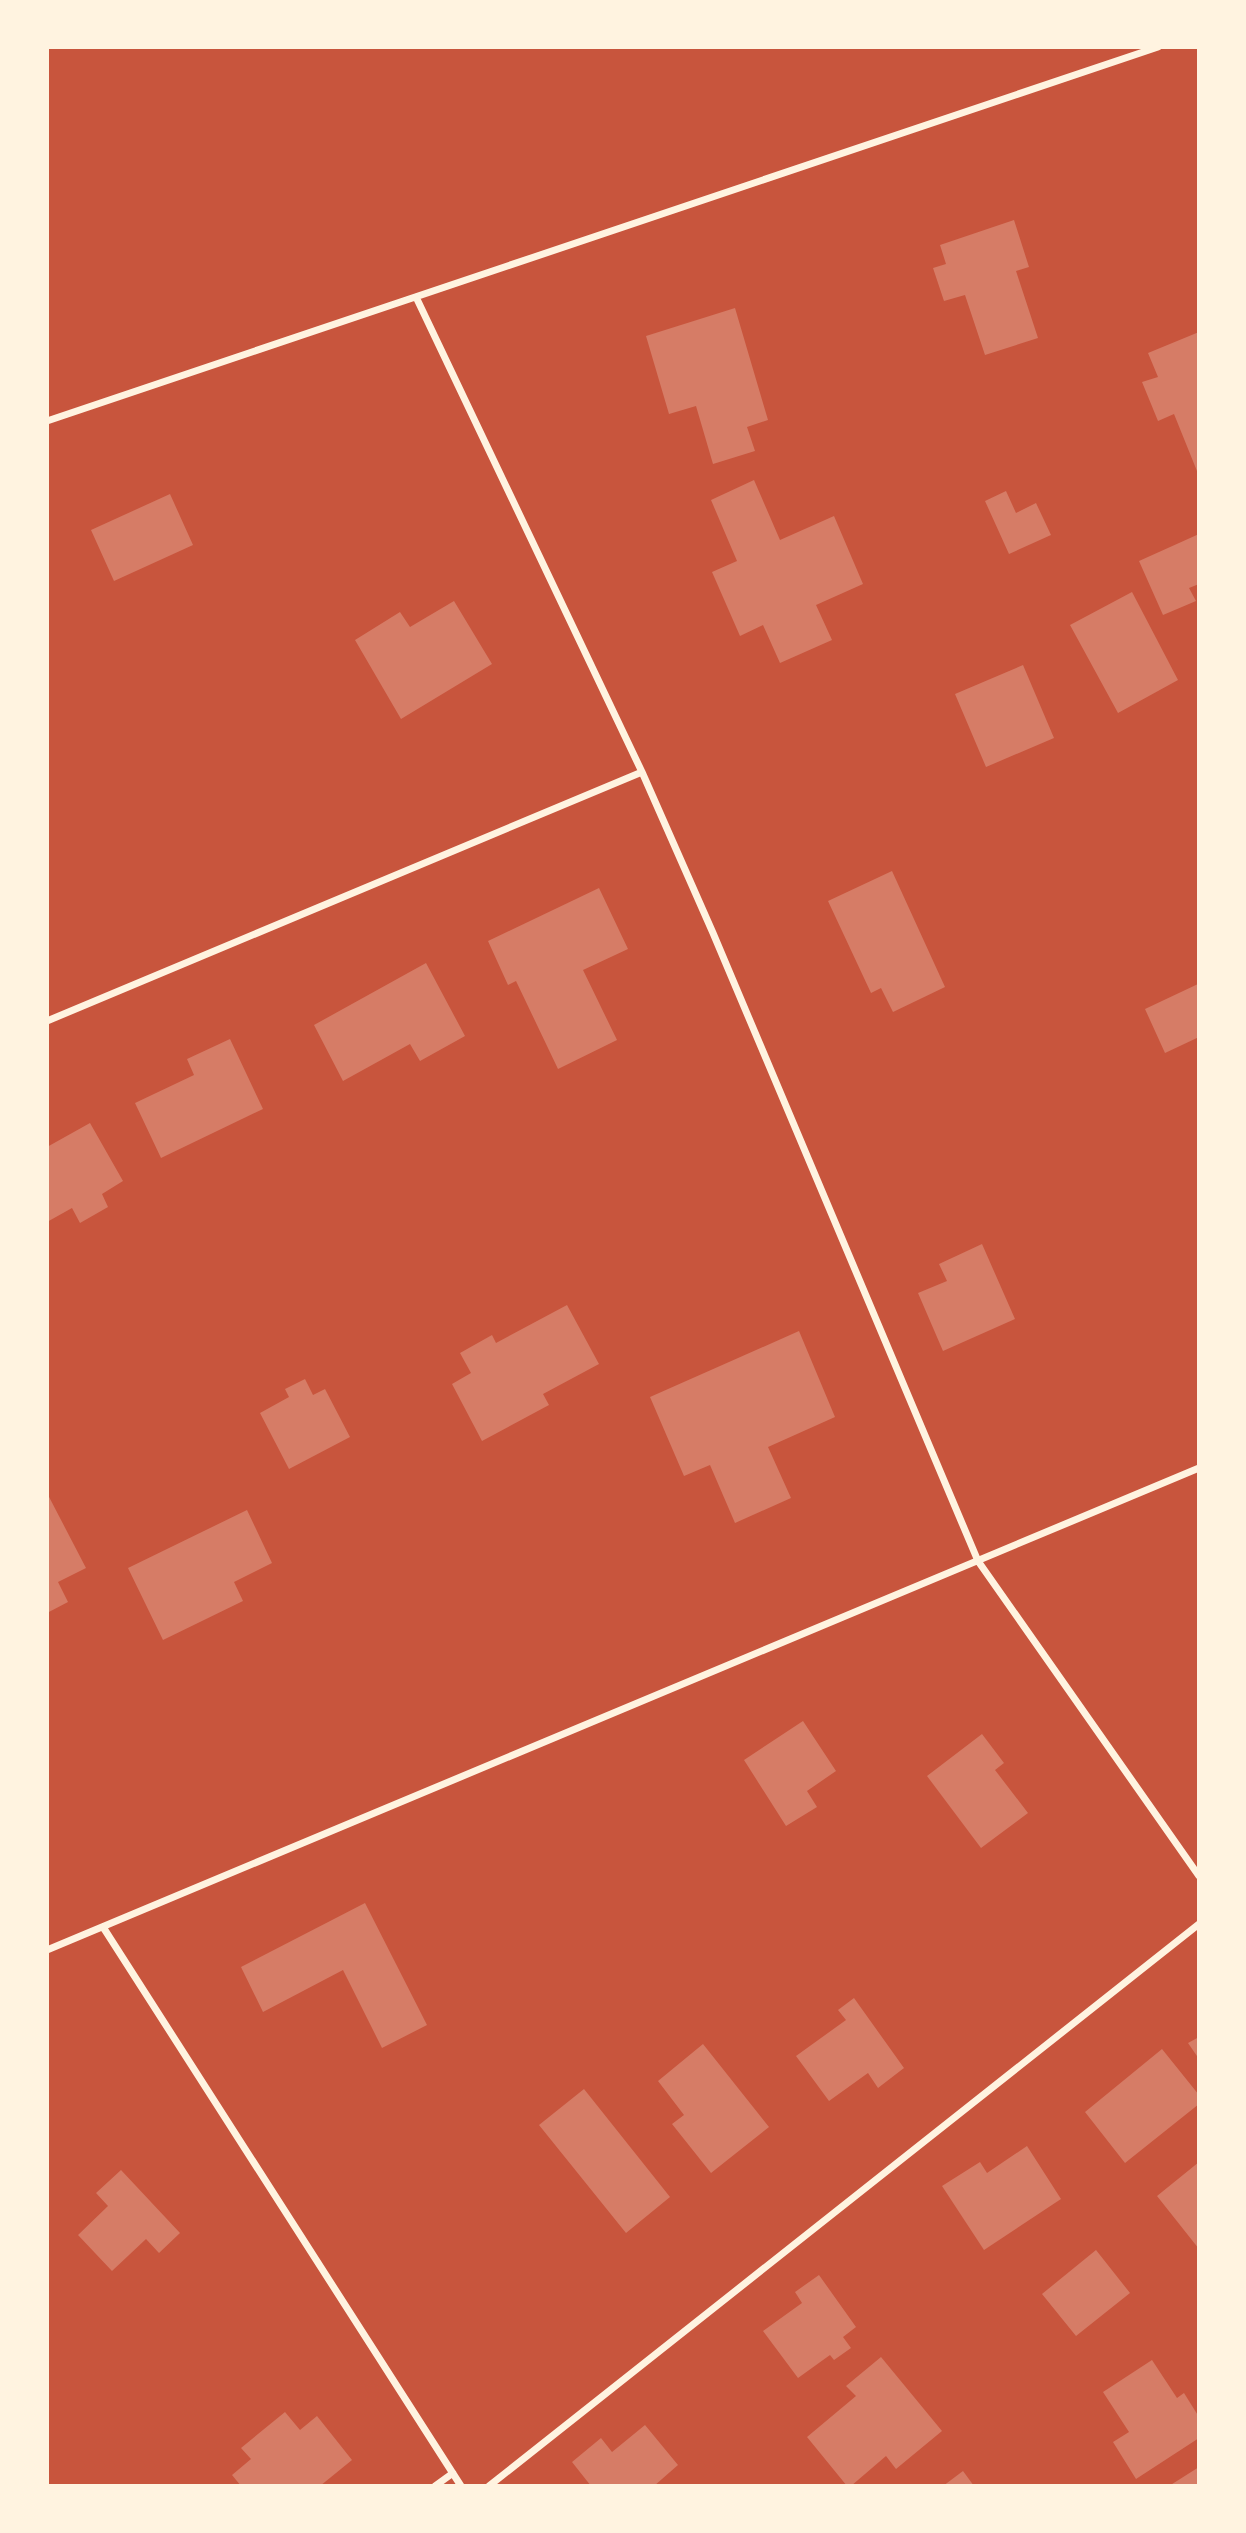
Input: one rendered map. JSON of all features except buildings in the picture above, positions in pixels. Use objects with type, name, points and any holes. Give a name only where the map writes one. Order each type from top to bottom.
[{"type":"street","points":[[47,421],[1158,47]]},
{"type":"street","points":[[416,297],[642,772],[713,933],[978,1561],[1199,1876]]},
{"type":"street","points":[[47,1021],[642,772]]},
{"type":"street","points":[[47,1950],[1199,1468]]},
{"type":"street","points":[[489,2486],[1199,1924]]},
{"type":"street","points":[[103,1927],[461,2486]]},
{"type":"street","points":[[435,2486],[453,2473]]}]
